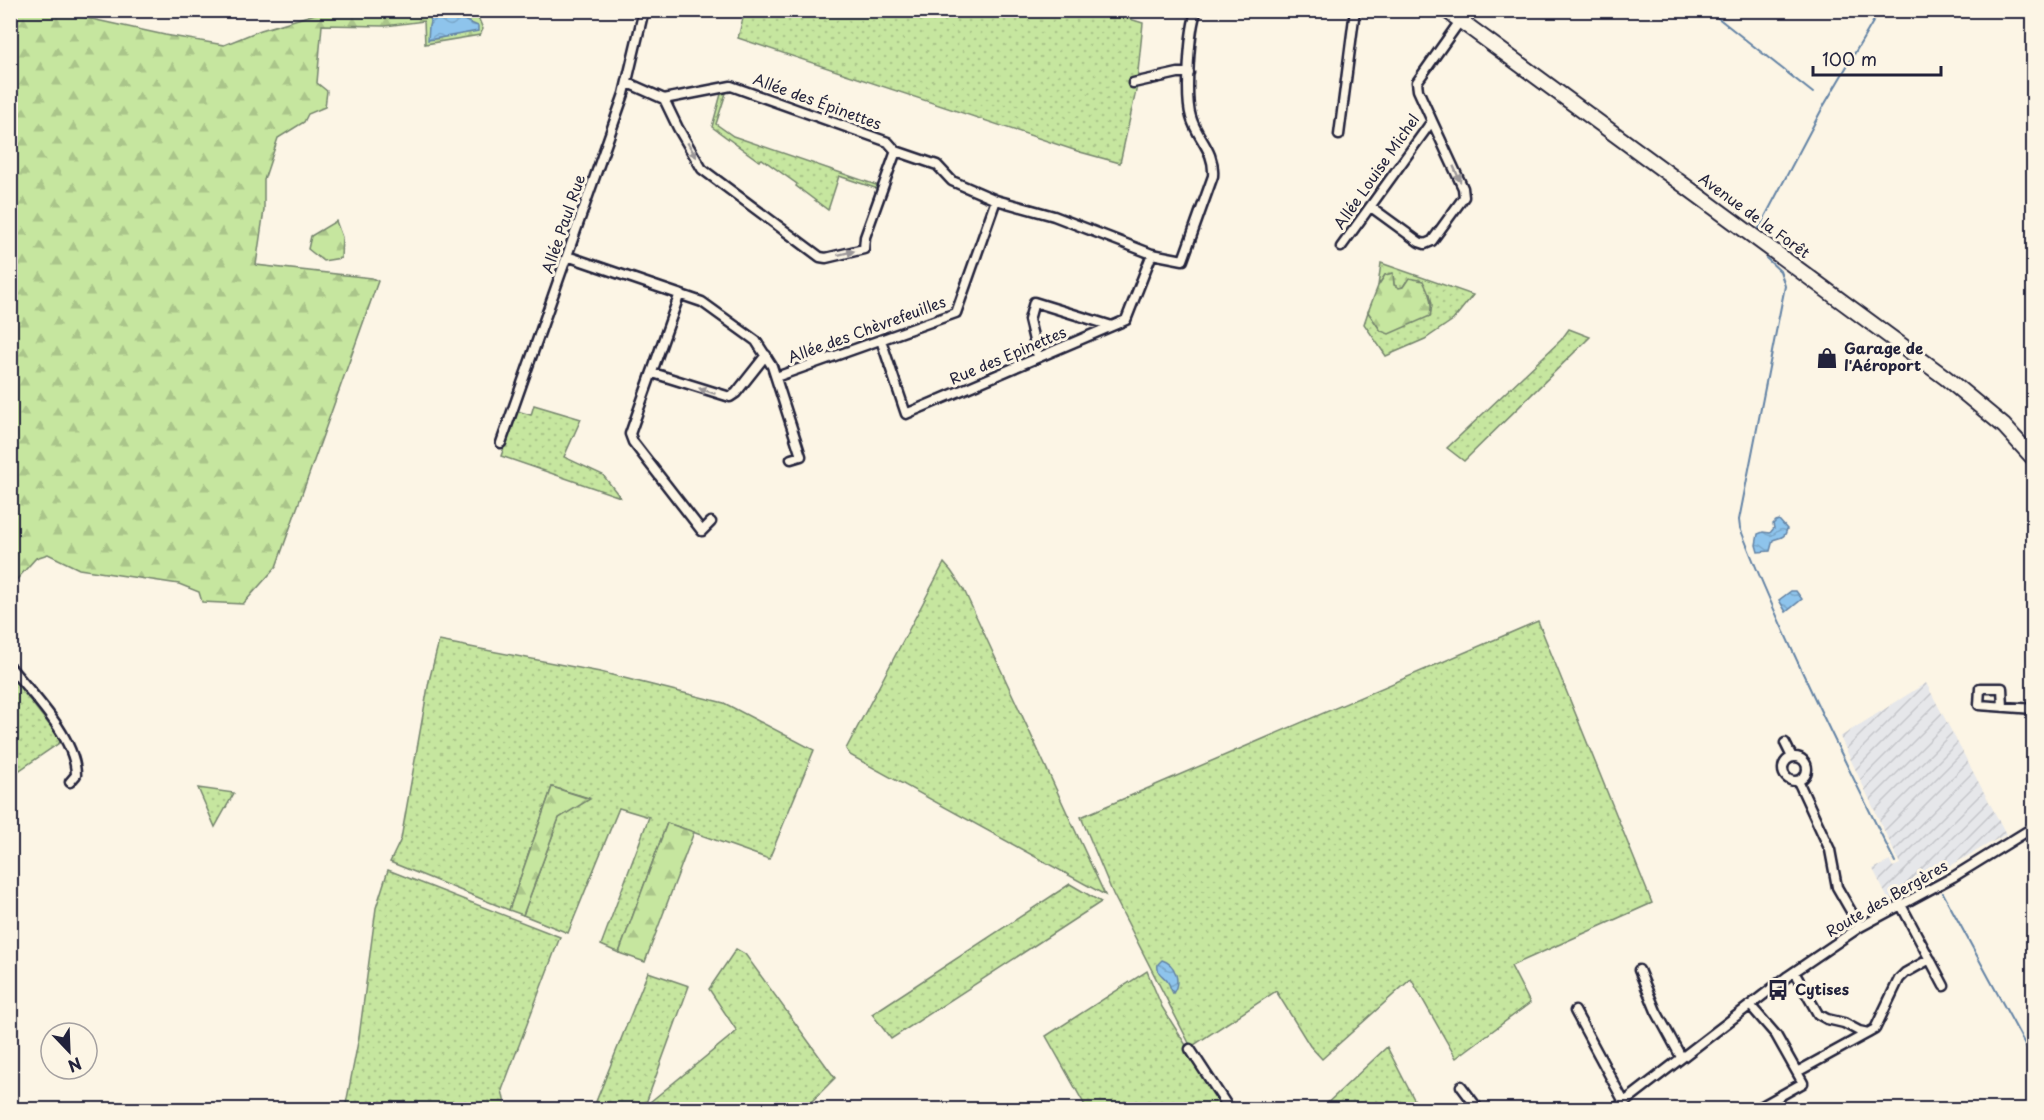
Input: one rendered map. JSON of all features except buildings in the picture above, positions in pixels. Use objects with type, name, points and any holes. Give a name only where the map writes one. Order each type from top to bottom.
[{"type":"main road","name":"Avenue de la Forêt","points":[[1446,10],[1946,378],[2004,426],[2034,459]]},
{"type":"street","name":"Allée Paul Rue","points":[[501,443],[628,83],[644,10]]},
{"type":"street","points":[[1133,83],[1178,73],[1189,73],[1194,17],[1197,10]]},
{"type":"street","points":[[1339,135],[1355,10]]},
{"type":"street","name":"Allée Louise Michel","points":[[1341,247],[1432,121],[1418,90],[1417,82],[1460,21]]},
{"type":"street","name":"Allée des Épinettes","points":[[664,99],[731,86],[888,142],[896,151],[937,165],[952,181],[996,200],[1054,216],[1152,254],[1183,261],[1213,176],[1214,164],[1191,117],[1189,73]]},
{"type":"street","points":[[628,83],[664,99],[702,168],[820,257],[825,258],[864,249],[865,237],[896,151]]},
{"type":"street","points":[[1371,207],[1419,243],[1425,244],[1432,241],[1464,198],[1463,188],[1432,121]]},
{"type":"street","name":"Allée des Chèvrefeuilles","points":[[776,377],[956,313],[996,200]]},
{"type":"street","name":"Rue des Epinettes","points":[[881,340],[906,414],[1126,320],[1152,254]]},
{"type":"street","points":[[567,256],[702,302],[756,341],[766,355],[776,377],[801,456],[791,459]]},
{"type":"street","points":[[680,296],[630,434],[633,442],[702,531],[711,522]]},
{"type":"street","points":[[1038,357],[1029,320],[1034,302],[1112,326]]},
{"type":"street","points":[[653,373],[730,397],[736,393],[766,355]]},
{"type":"street","points":[[10,667],[68,744],[76,765],[76,775],[70,782]]},
{"type":"street","points":[[2003,707],[2034,709]]},
{"type":"street","points":[[1785,743],[1792,757]]},
{"type":"street","points":[[1792,757],[1799,757],[1806,764],[1806,774],[1798,781],[1789,780],[1783,772],[1785,762],[1792,757]]},
{"type":"street","points":[[1798,781],[1830,850],[1837,888],[1860,927]]},
{"type":"street","name":"Route des Bergères","points":[[1614,1110],[1749,1005],[1860,927],[1965,870],[2034,827]]},
{"type":"street","points":[[1901,905],[1944,986]]},
{"type":"street","points":[[1797,1072],[1875,1029],[1899,979],[1930,959]]},
{"type":"street","points":[[1639,970],[1656,1011],[1681,1058]]},
{"type":"street","points":[[1794,972],[1818,1014],[1868,1033]]},
{"type":"street","points":[[1749,1005],[1776,1035],[1803,1083],[1755,1110]]},
{"type":"street","points":[[1575,1011],[1624,1102]]},
{"type":"street","points":[[1190,1049],[1230,1110]]},
{"type":"street","points":[[1461,1086],[1479,1110]]},
{"type":"shaded area","points":[[1926,683],[2006,834],[1889,901],[1873,869],[1890,861],[1893,867],[1900,864],[1840,737]]},
{"type":"green space","points":[[459,10],[478,17],[483,29],[480,35],[425,44],[424,21],[385,26],[322,25],[317,83],[327,91],[325,107],[308,114],[304,122],[278,138],[264,180],[264,210],[256,265],[372,278],[378,281],[276,567],[243,604],[202,602],[199,592],[179,584],[79,569],[48,554],[36,558],[11,586],[11,11],[55,11],[165,35],[224,45],[261,30],[325,11]]},
{"type":"green space","points":[[745,10],[1101,10],[1143,23],[1136,91],[1120,163],[1080,152],[738,38]]},
{"type":"green space","points":[[726,93],[716,124],[733,136],[879,186],[878,189],[839,176],[828,210],[796,186],[797,184],[762,159],[759,161],[712,127],[721,94]]},
{"type":"green space","points":[[336,221],[342,237],[341,258],[323,261],[308,249],[311,236]]},
{"type":"green space","points":[[1381,263],[1473,295],[1453,320],[1425,339],[1386,356],[1364,324],[1368,312],[1381,331],[1430,316],[1432,305],[1430,294],[1406,282],[1403,287],[1399,288],[1394,285],[1393,274],[1385,275],[1378,286]]},
{"type":"green space","points":[[1393,273],[1394,285],[1399,288],[1403,287],[1409,278],[1423,281],[1430,298],[1431,311],[1430,316],[1389,334],[1381,331],[1368,312],[1385,275]]},
{"type":"green space","points":[[1569,329],[1590,337],[1464,461],[1447,448],[1561,340]]},
{"type":"green space","points":[[534,405],[581,419],[564,457],[603,475],[620,497],[501,456],[517,411],[531,415]]},
{"type":"green space","points":[[944,563],[964,590],[1105,895],[850,755],[846,749]]},
{"type":"green space","points":[[1538,621],[1652,903],[1511,966],[1530,1003],[1456,1058],[1411,979],[1322,1059],[1310,1046],[1276,991],[1191,1047],[1113,894],[1081,817]]},
{"type":"green space","points":[[439,641],[600,672],[724,703],[814,750],[769,859],[667,823],[619,953],[601,945],[649,817],[619,808],[568,933],[523,915],[559,818],[589,798],[552,787],[509,910],[390,862],[401,839],[429,681]]},
{"type":"green space","points":[[10,675],[62,741],[11,776],[10,776]]},
{"type":"green space","points":[[552,787],[590,799],[559,818],[523,915],[509,910]]},
{"type":"green space","points":[[198,788],[234,793],[215,827]]},
{"type":"green space","points":[[667,823],[694,832],[645,962],[619,953]]},
{"type":"green space","points":[[388,870],[560,937],[502,1090],[506,1109],[345,1109],[359,1037],[376,908]]},
{"type":"green space","points":[[1070,884],[1101,902],[891,1039],[872,1014]]},
{"type":"green space","points":[[736,949],[745,954],[835,1078],[804,1109],[593,1109],[648,972],[689,986],[645,1106],[737,1031],[709,989]]},
{"type":"green space","points":[[1147,971],[1162,1007],[1226,1109],[1087,1109],[1046,1036]]},
{"type":"green space","points":[[1387,1047],[1419,1109],[1321,1109]]},
{"type":"water","points":[[432,13],[457,17],[478,26],[478,31],[428,40]]},
{"type":"water","points":[[1779,520],[1787,529],[1785,534],[1773,540],[1770,551],[1758,552],[1756,545],[1758,534],[1770,533],[1774,528],[1773,524]]},
{"type":"water","points":[[1791,591],[1796,591],[1802,599],[1786,612],[1779,600]]},
{"type":"water","points":[[1162,960],[1171,965],[1176,974],[1177,984],[1173,993],[1167,981],[1158,971],[1158,964]]},
{"type":"waterway","points":[[1708,10],[1813,93]]},
{"type":"waterway","points":[[1759,228],[1823,107],[1880,10]]},
{"type":"waterway","points":[[1766,258],[1780,271],[1785,286],[1739,520],[1740,528],[1794,655],[1895,862]]},
{"type":"waterway","points":[[1943,893],[2034,1061]]},
{"type":"place","name":"Garage de l'Aéroport","points":[[1827,358]]},
{"type":"place","name":"Cytises","points":[[1778,990]]}]
